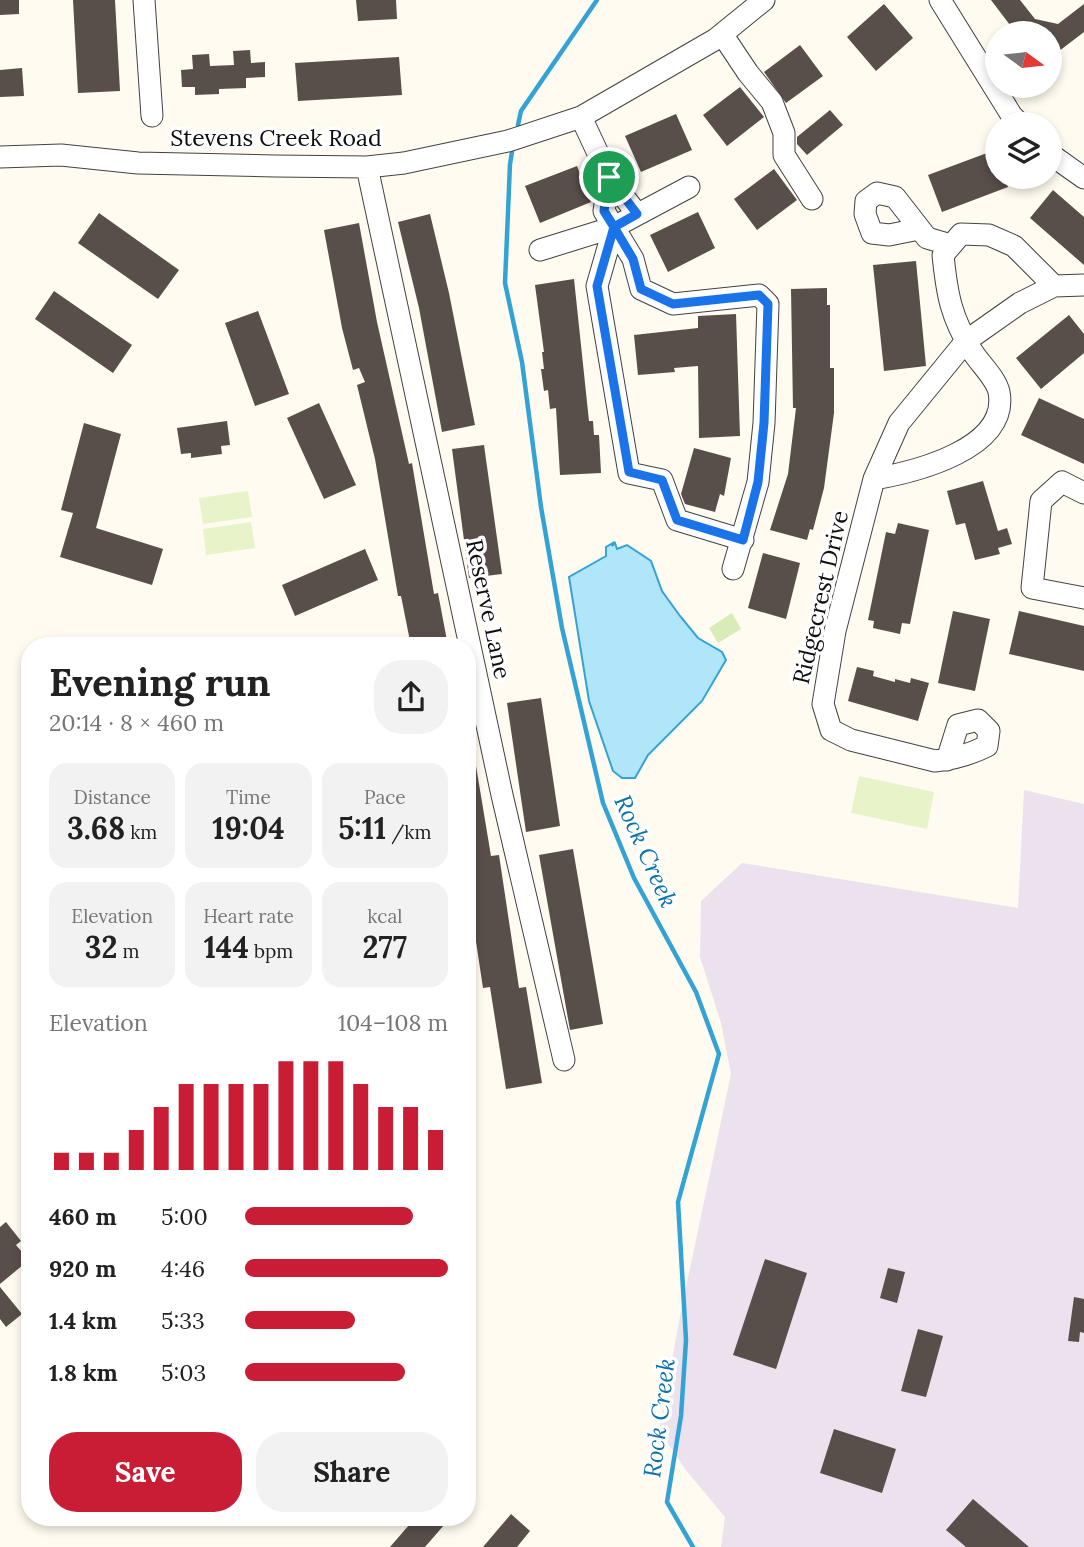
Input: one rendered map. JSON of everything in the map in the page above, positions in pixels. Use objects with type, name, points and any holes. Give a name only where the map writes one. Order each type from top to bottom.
[{"type":"street","points":[[144,0],[152,116]]},
{"type":"street","name":"Stevens Creek Road","points":[[0,157],[61,155],[138,163],[367,167],[404,163],[508,141],[581,117],[722,34],[764,0]]},
{"type":"street","points":[[940,0],[1010,112]]},
{"type":"street","points":[[722,34],[748,73],[772,102],[784,133],[784,155],[813,199]]},
{"type":"street","points":[[581,117],[609,177],[637,214]]},
{"type":"street","points":[[1062,162],[1084,178]]},
{"type":"street","name":"Reserve Lane","points":[[367,167],[468,637]]},
{"type":"street","points":[[609,177],[604,211],[633,259],[641,289],[673,304],[722,298],[764,297],[768,304],[764,423],[758,482],[733,569]]},
{"type":"street","points":[[540,250],[614,227],[689,187]]},
{"type":"street","points":[[614,227],[597,286],[629,472],[662,480],[677,520],[743,540]]},
{"type":"street","points":[[919,229],[927,239],[951,245]]},
{"type":"street","points":[[874,479],[931,467],[986,434],[996,419],[999,391],[953,317],[946,283],[943,255],[961,234],[989,235],[1014,246],[1054,286]]},
{"type":"street","name":"Ridgecrest Drive","points":[[947,760],[934,761],[851,740],[831,730],[823,704],[835,631],[874,479],[899,423],[966,341],[1020,303],[1054,286],[1084,285]]},
{"type":"street","points":[[1084,493],[1062,482],[1041,501],[1032,588],[1084,598]]},
{"type":"street","name":"Reserve Lane","points":[[476,674],[564,1060]]},
{"type":"shaded area","points":[[1024,790],[1084,804],[1084,1547],[721,1547],[725,1517],[685,1469],[659,1430],[731,1074],[721,1023],[700,957],[701,901],[742,863],[1018,908]]},
{"type":"green space","points":[[248,491],[252,517],[203,524],[199,498]]},
{"type":"green space","points":[[251,522],[255,548],[206,555],[203,529]]},
{"type":"green space","points":[[732,613],[741,629],[718,643],[709,628]]},
{"type":"green space","points":[[859,776],[934,792],[927,829],[851,813]]},
{"type":"water","points":[[613,543],[612,546],[615,543],[617,549],[627,545],[651,561],[662,591],[680,616],[698,638],[722,652],[726,660],[702,701],[648,755],[635,778],[622,778],[613,771],[589,701],[569,577],[606,556],[606,547]]},
{"type":"building","points":[[0,0],[19,0],[19,14],[0,15]]},
{"type":"building","points":[[73,0],[115,0],[120,91],[78,93]]},
{"type":"building","points":[[356,0],[396,0],[397,19],[358,21]]},
{"type":"building","points":[[991,0],[1020,0],[1035,19],[1044,21],[1007,21]]},
{"type":"building","points":[[884,4],[913,38],[876,71],[847,37]]},
{"type":"building","points":[[1084,4],[1084,32],[1062,49],[1062,21]]},
{"type":"building","points":[[800,45],[823,76],[786,103],[764,72]]},
{"type":"building","points":[[250,50],[251,63],[265,62],[265,77],[246,78],[246,88],[219,89],[219,94],[195,95],[195,87],[182,87],[181,70],[193,69],[192,55],[209,54],[210,66],[234,65],[233,51]]},
{"type":"building","points":[[399,57],[402,95],[298,101],[295,63]]},
{"type":"building","points":[[22,68],[24,96],[0,97],[0,70]]},
{"type":"building","points":[[740,87],[764,117],[727,146],[703,115]]},
{"type":"building","points":[[830,110],[843,125],[807,155],[797,144],[797,137]]},
{"type":"building","points":[[676,114],[692,150],[641,172],[625,136]]},
{"type":"building","points":[[985,154],[985,189],[1003,189],[942,212],[928,175]]},
{"type":"building","points":[[577,166],[591,202],[540,223],[525,186]]},
{"type":"building","points":[[774,169],[797,200],[757,230],[734,199]]},
{"type":"building","points":[[1053,190],[1084,217],[1084,265],[1030,218]]},
{"type":"building","points":[[698,212],[715,248],[668,272],[650,235]]},
{"type":"building","points":[[99,213],[179,270],[158,299],[78,243]]},
{"type":"building","points":[[430,214],[449,293],[475,425],[442,432],[419,308],[398,222]]},
{"type":"building","points":[[359,223],[377,322],[409,464],[412,463],[434,594],[438,593],[446,637],[409,637],[401,596],[398,596],[375,459],[357,385],[365,382],[359,368],[353,370],[342,328],[324,230]]},
{"type":"building","points":[[916,261],[926,366],[884,371],[873,265]]},
{"type":"building","points":[[574,279],[589,421],[593,421],[594,435],[599,435],[601,473],[560,475],[556,408],[550,409],[548,390],[544,391],[541,369],[544,369],[544,352],[535,285]]},
{"type":"building","points":[[827,288],[827,305],[830,305],[830,368],[834,368],[834,413],[824,488],[813,530],[810,529],[807,540],[770,530],[788,474],[796,408],[793,408],[791,289]]},
{"type":"building","points":[[54,291],[132,345],[113,373],[35,319]]},
{"type":"building","points":[[258,311],[289,394],[255,406],[225,323]]},
{"type":"building","points":[[736,314],[740,436],[699,438],[698,366],[674,368],[675,372],[638,375],[634,335],[698,328],[698,316]]},
{"type":"building","points":[[1069,315],[1084,334],[1084,353],[1041,389],[1016,358]]},
{"type":"building","points":[[1039,398],[1084,419],[1084,464],[1021,435]]},
{"type":"building","points":[[319,403],[356,485],[324,499],[287,418]]},
{"type":"building","points":[[227,421],[230,445],[221,446],[222,454],[191,458],[191,453],[181,454],[177,428]]},
{"type":"building","points":[[84,423],[121,434],[96,528],[163,549],[152,585],[60,557],[73,513],[61,510]]},
{"type":"building","points":[[484,445],[502,574],[469,578],[452,449]]},
{"type":"building","points":[[694,448],[731,458],[724,496],[720,494],[715,512],[685,504],[681,494]]},
{"type":"building","points":[[983,481],[998,531],[1007,528],[1012,544],[998,548],[1000,554],[975,560],[965,523],[956,525],[947,491]]},
{"type":"building","points":[[898,523],[929,530],[910,624],[902,623],[900,634],[873,628],[874,621],[868,620],[886,532],[895,534]]},
{"type":"building","points":[[365,549],[378,580],[295,616],[282,585]]},
{"type":"building","points":[[763,553],[800,563],[786,619],[748,608]]},
{"type":"building","points":[[953,611],[990,619],[975,691],[938,683]]},
{"type":"building","points":[[1019,611],[1084,626],[1084,671],[1009,654]]},
{"type":"building","points":[[857,667],[874,671],[873,676],[895,682],[895,679],[910,683],[911,678],[929,683],[918,721],[848,701]]},
{"type":"building","points":[[541,698],[560,826],[526,832],[507,703]]},
{"type":"building","points":[[476,766],[491,856],[499,855],[519,988],[526,987],[542,1083],[506,1089],[490,987],[483,988],[476,942]]},
{"type":"building","points":[[573,849],[603,1024],[570,1030],[539,855]]},
{"type":"building","points":[[6,1222],[21,1241],[16,1245],[21,1251],[21,1267],[0,1284],[0,1227]]},
{"type":"building","points":[[765,1259],[807,1273],[776,1369],[733,1355]]},
{"type":"building","points":[[888,1268],[905,1272],[897,1303],[880,1298]]},
{"type":"building","points":[[0,1287],[21,1315],[6,1327],[0,1319]]},
{"type":"building","points":[[1074,1297],[1084,1299],[1084,1333],[1080,1332],[1079,1342],[1068,1341]]},
{"type":"building","points":[[918,1329],[943,1336],[926,1397],[901,1391]]},
{"type":"building","points":[[834,1429],[896,1449],[882,1493],[820,1473]]},
{"type":"building","points":[[973,1499],[1029,1547],[966,1547],[946,1530]]},
{"type":"building","points":[[511,1514],[530,1531],[517,1547],[483,1547]]},
{"type":"building","points":[[408,1526],[443,1526],[425,1547],[390,1547]]},
{"type":"waterway","name":"Rock Creek","points":[[518,125],[521,111],[597,0]]},
{"type":"waterway","name":"Rock Creek","points":[[512,152],[505,283],[522,362],[541,507],[562,628],[603,803],[634,878],[696,992],[719,1054],[678,1202],[686,1340],[681,1416],[667,1502],[693,1547]]},
{"type":"route","points":[[609,177],[604,211],[614,227],[600,268],[597,286],[622,445],[629,472],[662,480],[677,520],[743,540],[758,482],[764,423],[768,304],[764,297],[759,295],[673,304],[641,289],[633,259],[614,227],[637,214],[609,177]]}]
